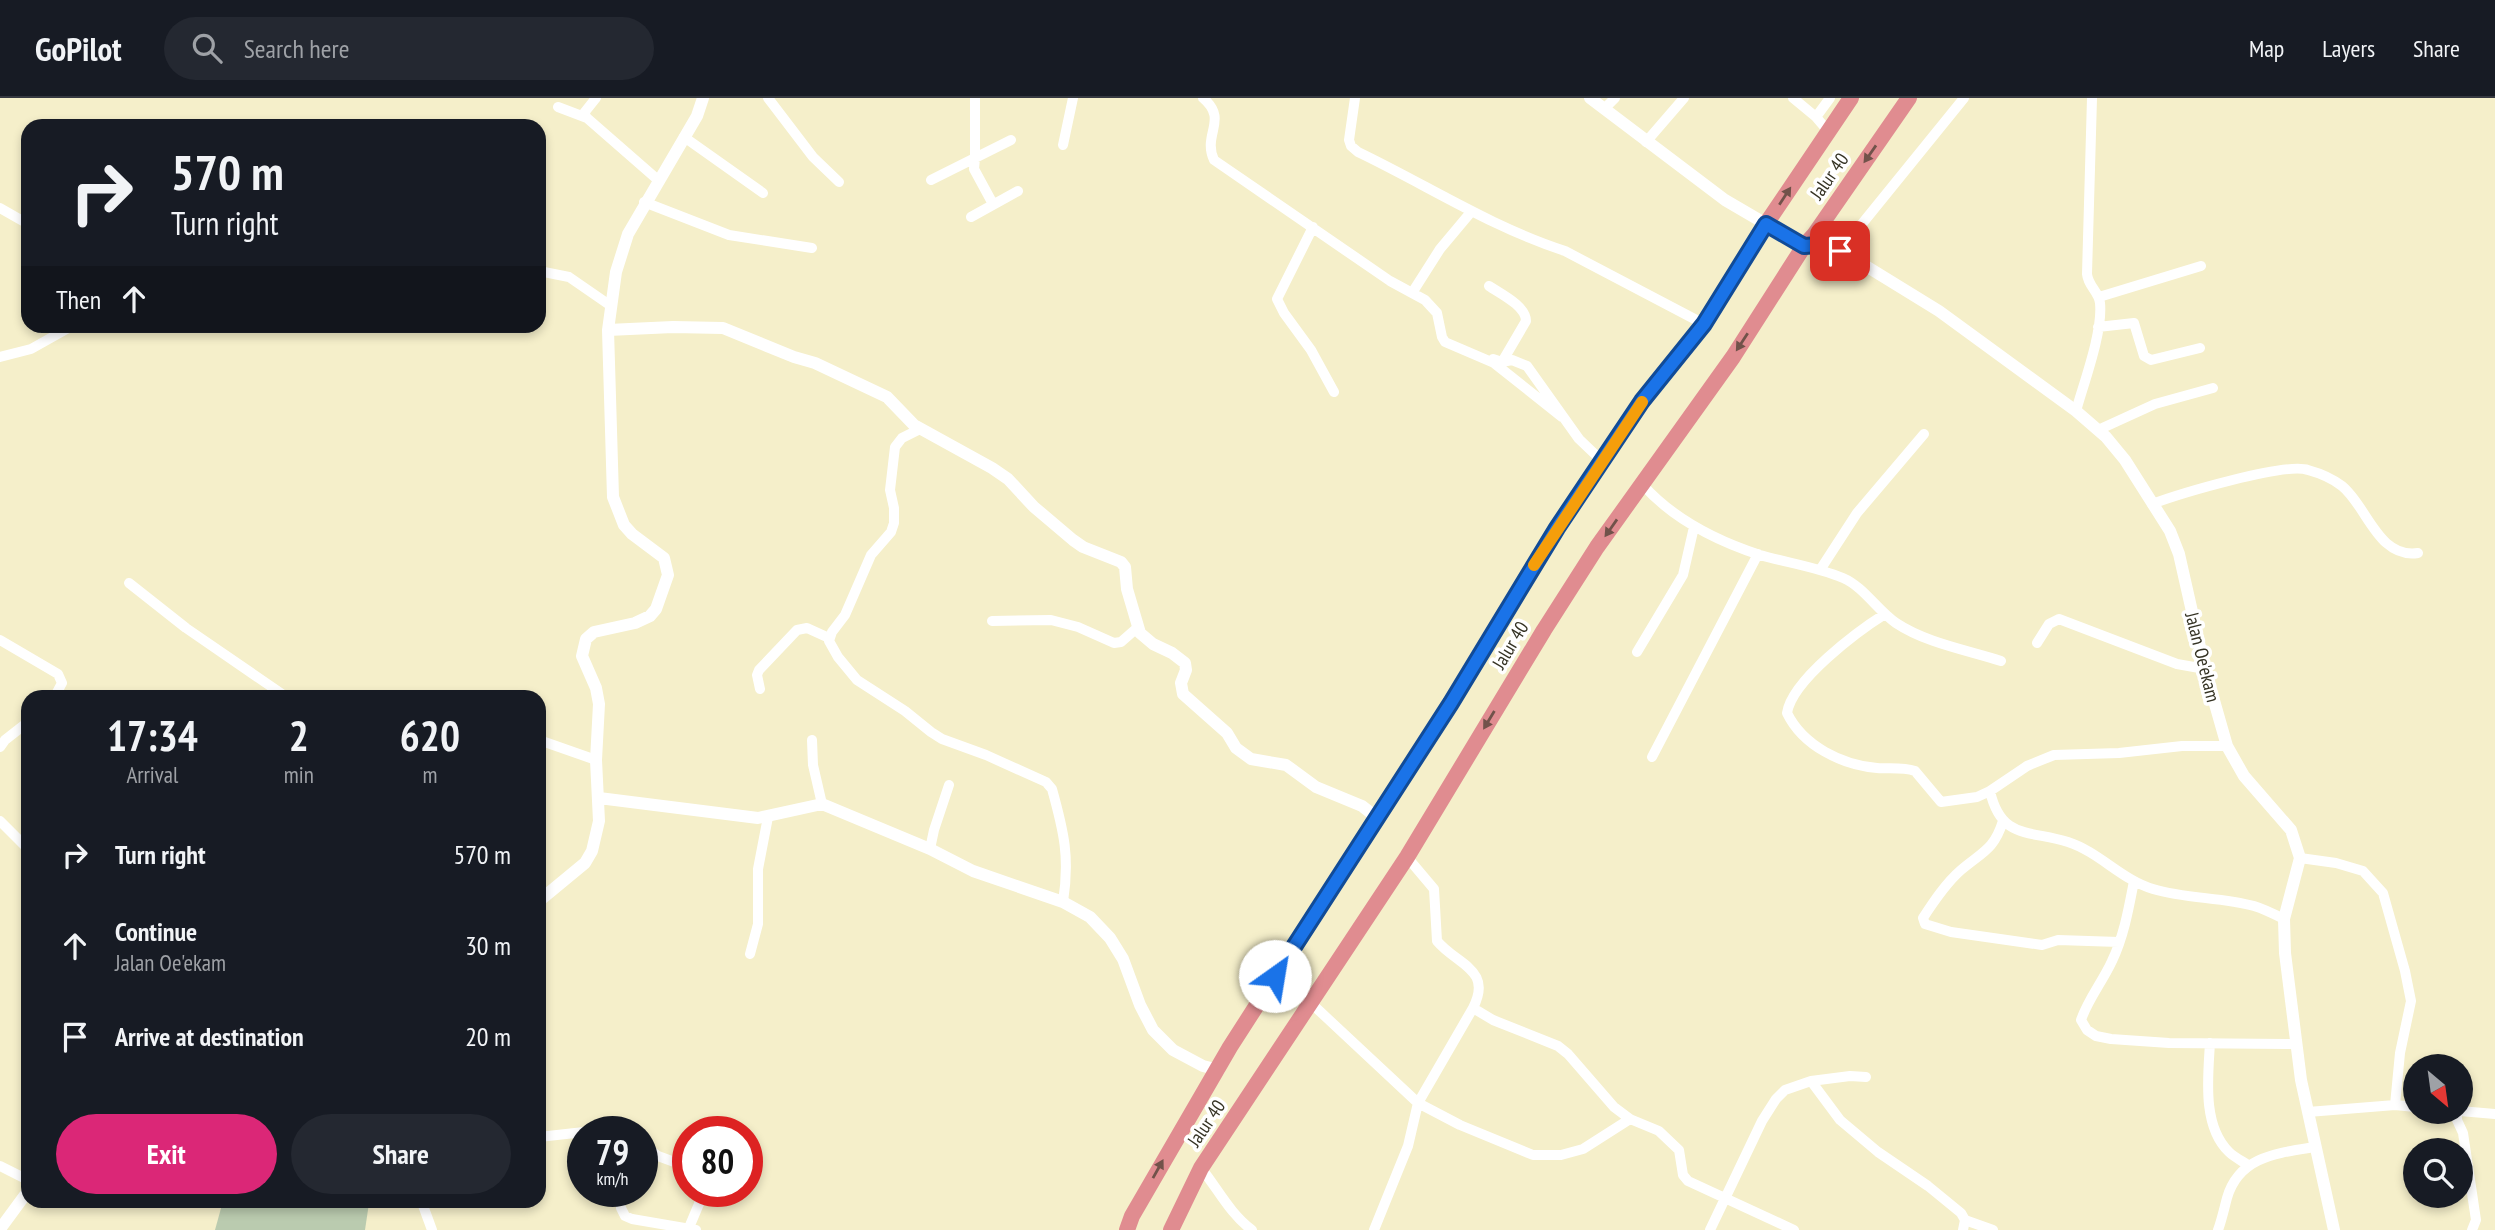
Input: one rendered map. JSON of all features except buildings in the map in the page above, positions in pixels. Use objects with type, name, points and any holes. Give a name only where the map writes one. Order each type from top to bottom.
[{"type":"highway","name":"Jalur 40","points":[[1127,1230],[1178,1133],[1219,1070],[1230,1047],[1451,703],[1518,590],[1601,460],[1642,401],[1704,324],[1766,224],[1851,98]]},
{"type":"highway","name":"Jalur 40","points":[[1171,1230],[1200,1168],[1312,1004],[1407,857],[1544,630],[1642,484],[1733,357],[1804,246],[1909,98]]},
{"type":"street","points":[[596,98],[584,113],[587,118],[658,180]]},
{"type":"street","points":[[546,895],[579,868],[589,856],[599,821],[596,760],[599,704],[596,688],[582,656],[586,639],[594,632],[635,623],[650,616],[656,609],[668,575],[664,558],[624,525],[613,497],[608,330],[621,252],[644,202],[697,116],[704,98]]},
{"type":"street","points":[[768,98],[813,157],[839,182]]},
{"type":"street","points":[[975,98],[974,169],[993,204]]},
{"type":"street","points":[[1063,145],[1073,98]]},
{"type":"street","points":[[1203,98],[1213,107],[1215,114],[1210,146],[1213,160],[1390,281],[1421,297],[1434,308],[1445,342],[1494,363],[1562,417]]},
{"type":"street","points":[[1355,98],[1349,140],[1353,149],[1471,212],[1547,246],[1565,251],[1704,324]]},
{"type":"street","points":[[1590,98],[1725,200],[1804,246]]},
{"type":"street","points":[[1605,108],[1615,98]]},
{"type":"street","points":[[1646,142],[1684,98]]},
{"type":"street","points":[[1793,98],[1828,131]]},
{"type":"street","points":[[1816,117],[1830,98]]},
{"type":"street","points":[[1840,251],[1965,98]]},
{"type":"street","points":[[2076,411],[2101,306],[2099,297],[2088,282],[2087,274],[2092,98]]},
{"type":"street","points":[[558,107],[587,118]]},
{"type":"street","points":[[684,137],[763,193]]},
{"type":"street","points":[[931,180],[1011,140]]},
{"type":"street","points":[[971,217],[1018,191]]},
{"type":"street","points":[[644,202],[729,235],[812,248]]},
{"type":"street","points":[[0,208],[21,220]]},
{"type":"street","points":[[1412,293],[1440,249],[1471,212]]},
{"type":"street","points":[[1313,228],[1277,299],[1311,350],[1334,392]]},
{"type":"street","name":"Jalan Oe'ekam","points":[[1804,246],[1819,245],[1840,251],[1939,311],[2076,411],[2098,430],[2124,460],[2170,531],[2179,554],[2205,669],[2227,746],[2244,776],[2291,830],[2301,858]]},
{"type":"street","points":[[2099,297],[2200,266]]},
{"type":"street","points":[[546,272],[569,277],[611,306]]},
{"type":"street","points":[[1489,286],[1523,310],[1527,316],[1527,321],[1502,362]]},
{"type":"street","points":[[2098,327],[2134,323],[2144,356],[2151,360],[2200,348]]},
{"type":"street","points":[[608,330],[723,328],[815,363],[887,397],[920,429],[1008,479],[1034,507],[1083,547],[1119,560],[1125,568],[1127,589],[1138,628],[1153,644],[1185,663],[1186,670],[1181,683],[1183,694],[1227,733],[1236,748],[1251,759],[1286,765],[1316,787],[1362,806],[1376,817]]},
{"type":"street","points":[[0,357],[31,349],[60,333]]},
{"type":"street","points":[[1472,354],[1502,362],[1512,360],[1527,366],[1562,417],[1587,448],[1601,460]]},
{"type":"street","points":[[2098,430],[2155,404],[2213,388]]},
{"type":"street","points":[[829,638],[845,615],[871,555],[891,532],[894,508],[890,490],[895,447],[902,438],[920,429]]},
{"type":"street","points":[[1820,570],[1857,513],[1924,434]]},
{"type":"street","points":[[2152,503],[2284,468],[2306,468],[2342,486],[2367,521],[2396,551],[2408,555],[2418,553]]},
{"type":"street","points":[[1642,484],[1667,510],[1695,527],[1758,554],[1851,581],[1896,623],[1922,636],[2001,661]]},
{"type":"street","points":[[1637,652],[1683,575],[1695,527]]},
{"type":"street","points":[[1652,757],[1758,554]]},
{"type":"street","points":[[129,583],[186,628],[276,690]]},
{"type":"street","points":[[1885,614],[1843,643],[1819,666],[1796,692],[1788,706],[1789,717],[1806,736],[1841,761],[1915,771],[1941,802],[1962,801],[1990,791],[2027,766],[2054,755],[2119,753],[2182,746],[2227,746]]},
{"type":"street","points":[[2037,643],[2049,624],[2054,619],[2059,619],[2177,664],[2205,669]]},
{"type":"street","points":[[992,621],[1051,620],[1078,627],[1114,643],[1121,642],[1138,628]]},
{"type":"street","points":[[760,689],[757,675],[759,670],[797,630],[807,628],[829,638],[838,657],[857,680],[905,711],[931,732],[1046,782],[1052,789],[1066,845],[1067,876],[1063,902]]},
{"type":"street","points":[[0,639],[58,674],[62,683],[58,690]]},
{"type":"street","points":[[0,747],[21,727]]},
{"type":"street","points":[[812,740],[813,765],[821,804]]},
{"type":"street","points":[[546,742],[596,760]]},
{"type":"street","points":[[930,849],[949,785]]},
{"type":"street","points":[[1990,791],[2003,821],[2014,831],[2069,842],[2099,857],[2134,881],[2151,888],[2256,906],[2284,919]]},
{"type":"street","points":[[599,798],[758,818],[821,804],[930,849],[973,871],[1063,902],[1090,917],[1110,938],[1123,959],[1140,1005],[1153,1030],[1173,1050],[1203,1066],[1219,1070]]},
{"type":"street","points":[[750,954],[758,924],[758,869],[768,817]]},
{"type":"street","points":[[0,821],[21,842]]},
{"type":"street","points":[[2003,821],[1998,837],[1947,885],[1928,909],[1923,918],[1924,923],[1940,930],[2042,944],[2058,940],[2119,942]]},
{"type":"street","points":[[1374,1230],[1409,1146],[1418,1103],[1480,993],[1477,976],[1437,941],[1436,894],[1407,857]]},
{"type":"street","points":[[2334,1230],[2308,1112],[2296,1044],[2285,953],[2284,919],[2301,858],[2363,870],[2383,893],[2406,971],[2411,1001],[2400,1053],[2395,1105]]},
{"type":"street","points":[[2134,881],[2113,960],[2081,1020],[2087,1030],[2096,1036],[2111,1039],[2296,1044]]},
{"type":"street","points":[[1312,1004],[1418,1103],[1460,1125],[1533,1156],[1561,1155],[1583,1149],[1630,1119]]},
{"type":"street","points":[[1473,1007],[1493,1020],[1558,1046],[1614,1107],[1630,1119],[1659,1131],[1679,1150],[1683,1175],[1688,1181],[1794,1230]]},
{"type":"street","points":[[2210,1043],[2207,1082],[2213,1121],[2228,1151],[2248,1165]]},
{"type":"street","points":[[1710,1230],[1762,1121],[1785,1090],[1811,1082],[1850,1076],[1866,1077]]},
{"type":"street","points":[[1811,1082],[1840,1120],[1878,1152],[1928,1186],[1961,1213],[1964,1225],[1993,1230]]},
{"type":"street","points":[[2308,1112],[2403,1106]]},
{"type":"street","points":[[2473,1112],[2495,1114]]},
{"type":"street","points":[[2459,1124],[2463,1133],[2476,1220],[2472,1230]]},
{"type":"street","points":[[546,1136],[567,1134]]},
{"type":"street","points":[[2218,1230],[2232,1185],[2248,1165],[2262,1157],[2315,1147]]},
{"type":"street","points":[[0,1166],[21,1176]]},
{"type":"street","points":[[1200,1168],[1234,1214],[1252,1230]]},
{"type":"street","points":[[0,1229],[21,1200]]},
{"type":"street","points":[[688,1230],[698,1207]]},
{"type":"street","points":[[424,1208],[432,1230]]},
{"type":"street","points":[[621,1208],[625,1216],[632,1219],[696,1230]]},
{"type":"green space","points":[[221,1208],[368,1208],[365,1230],[215,1230]]},
{"type":"slow traffic","points":[[1534,565],[1601,460],[1642,402]]},
{"type":"route","points":[[1275,976],[1451,703],[1518,590],[1601,460],[1642,401],[1704,324],[1766,224],[1804,246],[1819,245],[1840,251]]}]
